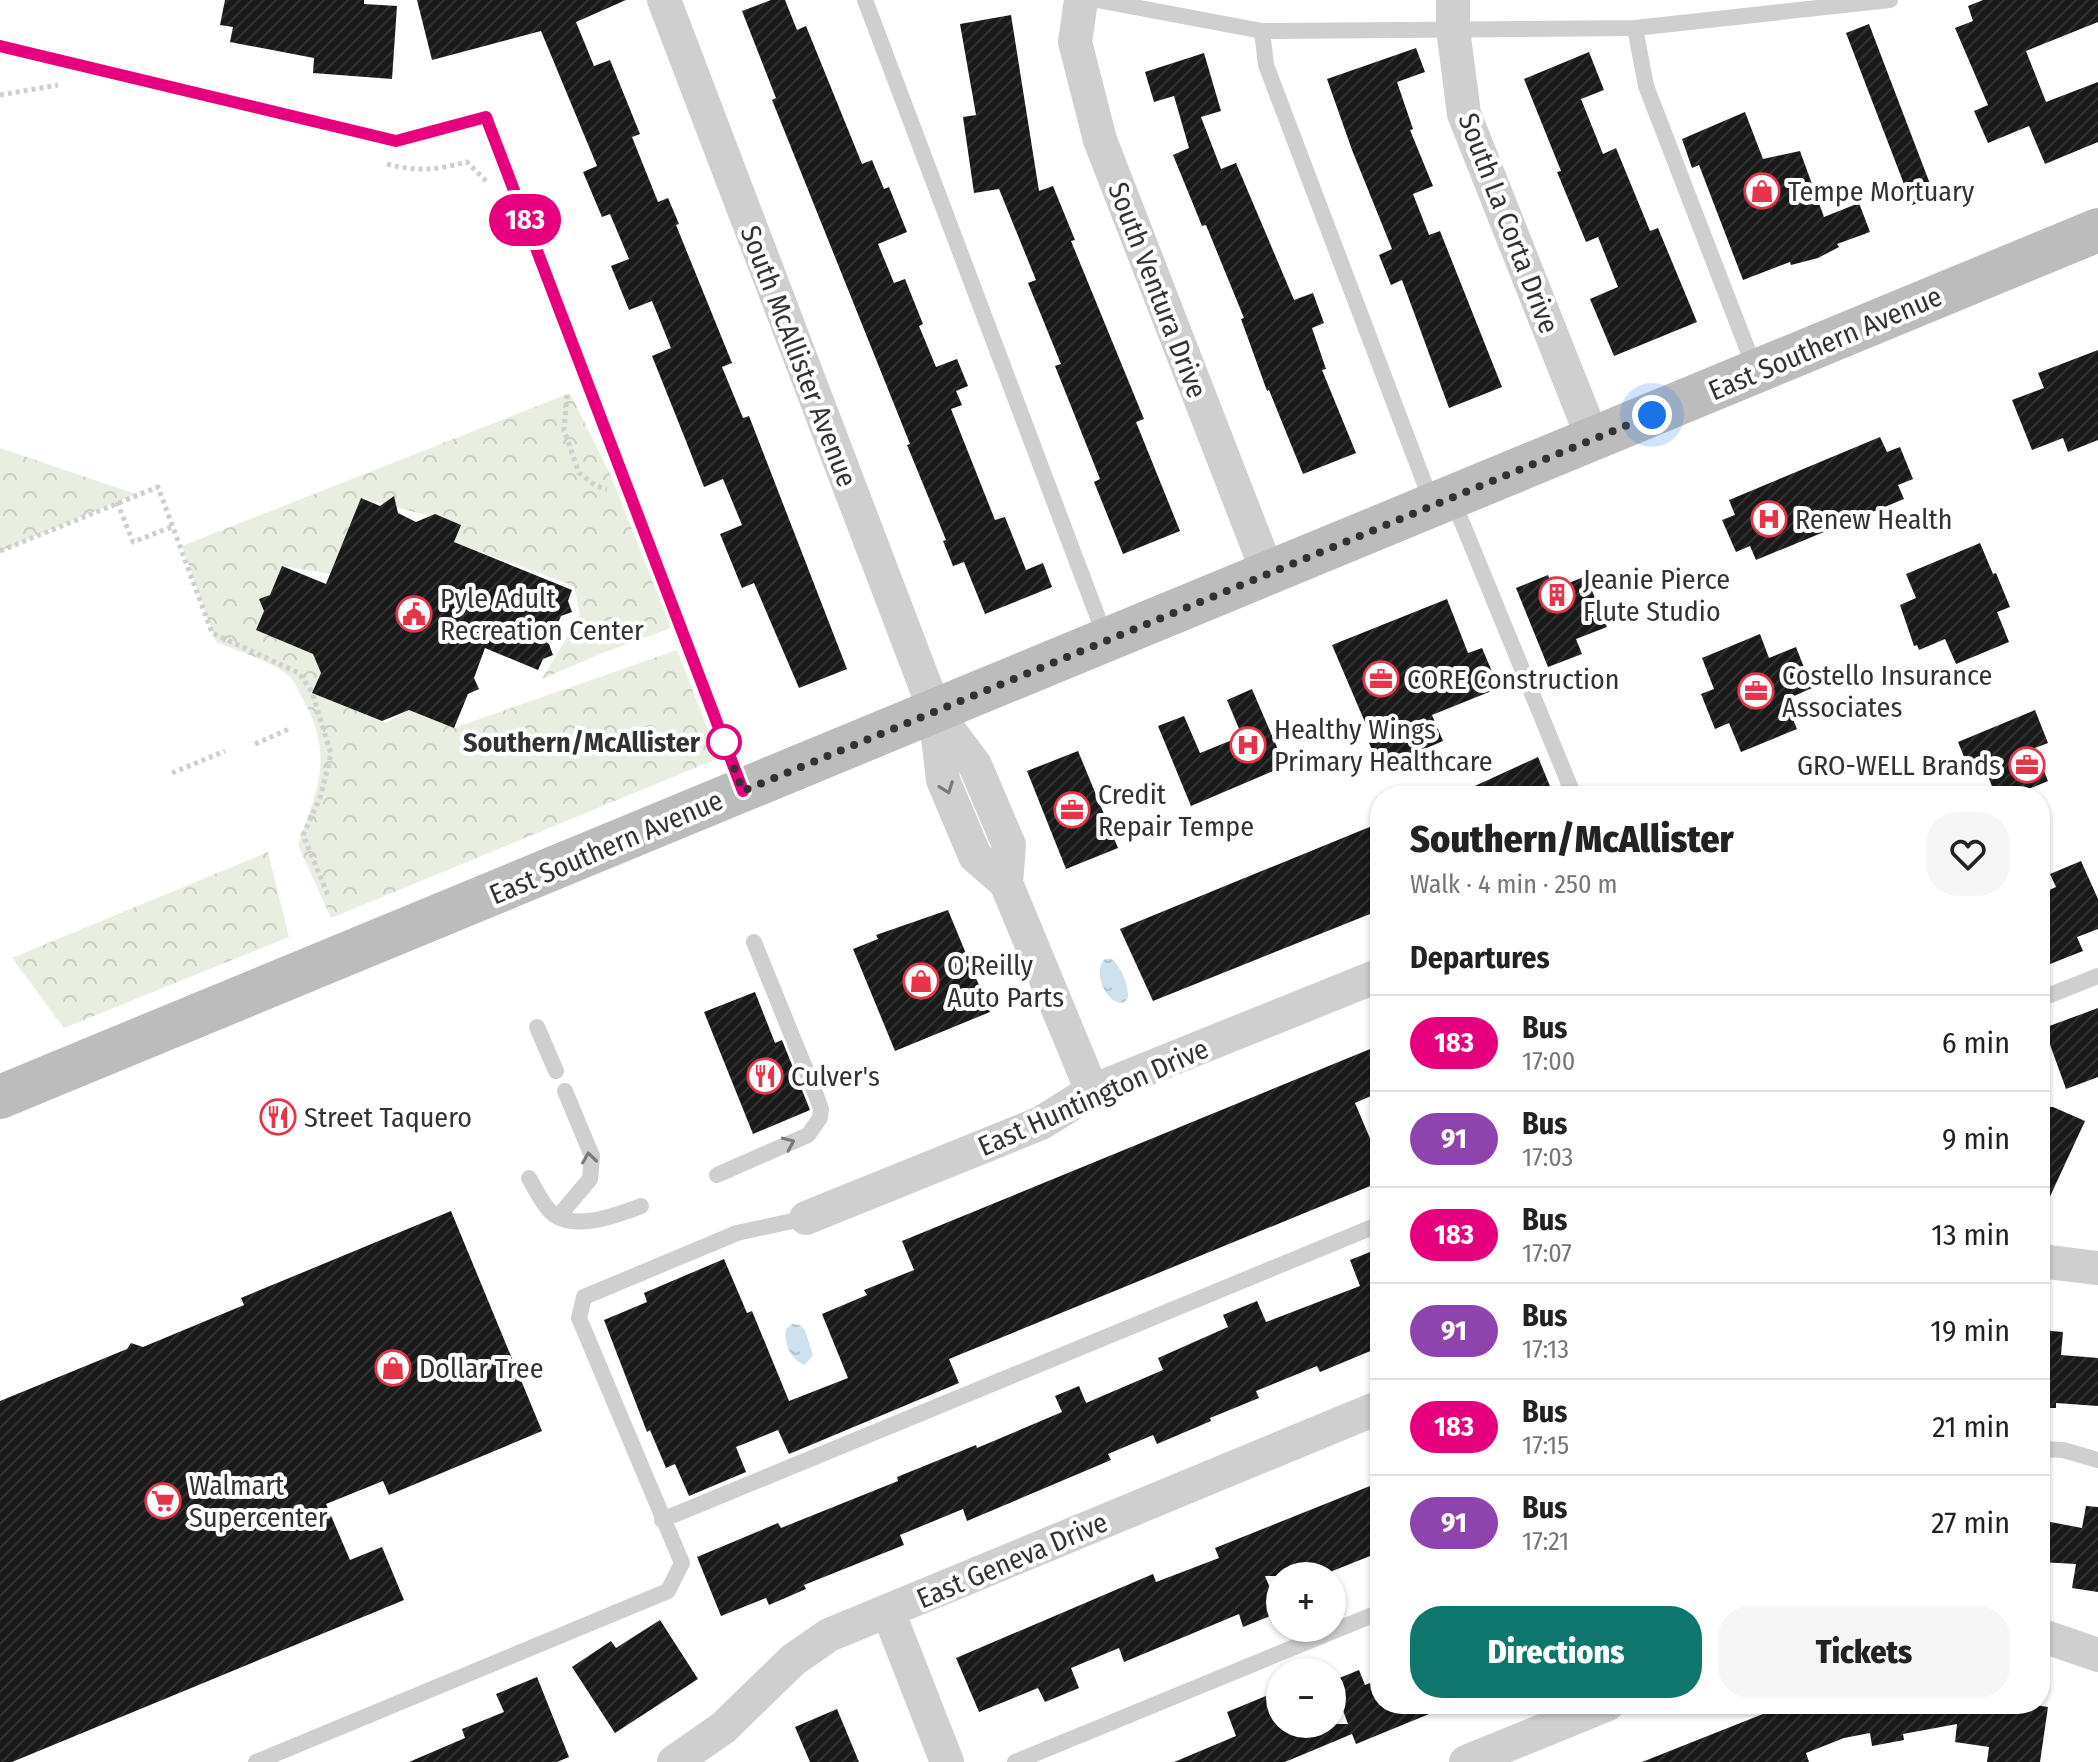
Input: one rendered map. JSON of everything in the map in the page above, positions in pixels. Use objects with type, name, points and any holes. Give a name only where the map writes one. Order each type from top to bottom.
[{"type":"main road","name":"East Southern Avenue","points":[[0,1097],[2098,230]]},
{"type":"street","name":"South McAllister Avenue","points":[[664,0],[935,711],[943,780],[975,856],[1006,883],[1092,1091]]},
{"type":"street","name":"South Ventura Drive","points":[[1081,0],[1075,42],[1100,140],[1268,573]]},
{"type":"street","name":"South La Corta Drive","points":[[1453,15],[1464,114],[1593,439]]},
{"type":"street","name":"East Huntington Drive","points":[[806,1218],[1041,1123],[1092,1091],[1370,979]]},
{"type":"street","points":[[2050,1262],[2098,1268]]},
{"type":"street","name":"East Geneva Drive","points":[[674,1762],[723,1728],[793,1660],[829,1635],[1370,1411]]},
{"type":"street","points":[[888,1611],[947,1762]]},
{"type":"street","points":[[2050,1638],[2098,1655]]},
{"type":"street","points":[[1466,1762],[1584,1714]]},
{"type":"lane","points":[[865,0],[1106,640]]},
{"type":"lane","points":[[1097,0],[1262,31],[1453,15],[1635,28],[1890,0]]},
{"type":"lane","points":[[1635,28],[1646,86],[1756,372]]},
{"type":"lane","points":[[1262,31],[1266,65],[1442,501],[1570,786]]},
{"type":"lane","points":[[0,46],[396,141],[486,117],[743,791]]},
{"type":"lane","points":[[717,1175],[808,1135],[820,1118],[821,1109],[816,1095],[754,942]]},
{"type":"lane","points":[[2050,995],[2098,976]]},
{"type":"lane","points":[[537,1027],[556,1071]]},
{"type":"lane","points":[[558,1217],[590,1179],[592,1156],[565,1091]]},
{"type":"lane","points":[[529,1178],[549,1210],[558,1217],[585,1222],[641,1206]]},
{"type":"lane","points":[[256,1762],[668,1591],[682,1563],[579,1318],[584,1297],[737,1233],[806,1218]]},
{"type":"lane","points":[[662,1520],[1370,1228]]},
{"type":"lane","points":[[2050,1449],[2098,1460]]},
{"type":"lane","points":[[1015,1762],[1370,1616]]},
{"type":"path","points":[[0,95],[56,84],[71,88]]},
{"type":"path","points":[[373,160],[414,170],[467,162],[488,183]]},
{"type":"path","points":[[567,383],[564,430],[579,473],[596,486],[613,491]]},
{"type":"path","points":[[0,551],[158,487],[212,633],[299,673],[312,692],[331,754],[320,798],[303,835],[328,895]]},
{"type":"path","points":[[117,502],[133,542],[174,526]]},
{"type":"path","points":[[255,744],[289,729]]},
{"type":"path","points":[[172,773],[225,751]]},
{"type":"green space","points":[[570,393],[611,476],[671,628],[542,679],[580,615],[574,586],[454,542],[460,524],[361,498],[330,574],[282,566],[256,629],[313,654],[321,673],[312,693],[386,723],[409,710],[454,728],[677,650],[719,758],[331,918],[298,845],[320,774],[319,741],[314,723],[289,676],[263,661],[216,642],[182,546]]},
{"type":"green space","points":[[0,448],[136,494],[0,551]]},
{"type":"green space","points":[[268,852],[289,937],[64,1028],[12,958]]},
{"type":"water","points":[[1105,959],[1112,959],[1124,977],[1128,998],[1123,1003],[1111,998],[1102,986],[1100,971]]},
{"type":"water","points":[[792,1324],[800,1325],[805,1330],[813,1355],[805,1365],[796,1360],[787,1345],[786,1329]]},
{"type":"building","points":[[225,0],[364,0],[364,4],[397,6],[392,79],[313,73],[314,58],[230,42],[233,27],[220,25]]},
{"type":"building","points":[[417,0],[626,0],[576,22],[594,66],[610,60],[640,134],[632,137],[658,202],[668,198],[679,224],[676,225],[732,363],[722,367],[743,418],[749,416],[847,669],[799,688],[754,583],[742,588],[720,534],[742,525],[723,479],[704,487],[652,356],[671,348],[652,301],[629,310],[611,266],[629,259],[610,214],[602,217],[583,172],[597,166],[541,31],[432,60]]},
{"type":"building","points":[[771,0],[785,0],[797,30],[806,26],[862,164],[872,160],[884,189],[889,187],[907,232],[878,244],[894,283],[905,279],[923,324],[919,326],[936,367],[957,359],[968,386],[956,391],[962,405],[951,409],[995,520],[1005,517],[1026,570],[1043,563],[1052,587],[985,614],[964,562],[953,566],[943,541],[946,540],[907,445],[910,444],[772,100],[776,98],[742,11]]},
{"type":"building","points":[[1983,0],[2098,0],[2098,22],[2026,51],[2046,102],[2098,82],[2098,142],[2045,164],[2029,126],[1988,143],[1974,111],[1988,105],[1955,28],[1973,21],[1968,6]]},
{"type":"building","points":[[1011,15],[1039,191],[1053,186],[1075,240],[1071,241],[1144,419],[1136,422],[1180,531],[1123,554],[1094,482],[1100,479],[1055,366],[1061,364],[1028,283],[1036,280],[999,189],[974,193],[963,117],[976,115],[960,24]]},
{"type":"building","points":[[1869,24],[1935,197],[1912,205],[1846,33]]},
{"type":"building","points":[[1416,48],[1425,72],[1397,82],[1413,129],[1410,130],[1433,186],[1413,194],[1429,235],[1440,231],[1502,387],[1449,408],[1402,280],[1391,285],[1379,255],[1392,249],[1327,79]]},
{"type":"building","points":[[1589,52],[1604,90],[1581,99],[1603,154],[1616,148],[1650,231],[1658,228],[1697,322],[1614,356],[1590,299],[1618,287],[1598,237],[1586,242],[1524,79]]},
{"type":"building","points":[[1204,53],[1221,111],[1201,117],[1221,169],[1236,163],[1294,300],[1313,293],[1324,323],[1312,328],[1326,369],[1322,370],[1356,453],[1303,474],[1267,391],[1241,319],[1244,318],[1173,155],[1189,148],[1174,96],[1154,102],[1145,72]]},
{"type":"building","name":"Tempe Mortuary","points":[[1745,112],[1763,159],[1800,151],[1824,217],[1859,203],[1870,232],[1837,244],[1839,247],[1818,258],[1791,265],[1790,262],[1743,280],[1699,165],[1692,168],[1682,139]]},
{"type":"building","points":[[2098,350],[2098,440],[2068,452],[2063,438],[2032,450],[2012,400],[2044,388],[2038,373]]},
{"type":"building","points":[[1880,437],[1887,452],[1900,447],[1913,479],[1898,485],[1904,499],[1756,560],[1750,546],[1736,552],[1722,520],[1735,515],[1729,500]]},
{"type":"building","name":"Pyle Adult Recreation Center","points":[[394,496],[398,513],[416,522],[435,514],[461,525],[454,542],[572,590],[568,601],[572,612],[561,616],[549,644],[553,655],[543,659],[538,670],[485,648],[474,678],[479,689],[468,694],[454,728],[409,710],[382,721],[312,693],[321,673],[313,654],[256,630],[264,611],[259,599],[270,595],[282,566],[326,584],[361,498],[380,506]]},
{"type":"building","points":[[1980,543],[2010,607],[1997,612],[2009,642],[1956,664],[1945,639],[1919,650],[1917,645],[1914,646],[1900,605],[1916,598],[1906,574]]},
{"type":"building","points":[[1548,575],[1554,589],[1586,576],[1607,627],[1576,639],[1582,654],[1548,667],[1516,588]]},
{"type":"building","points":[[1447,599],[1468,653],[1482,648],[1499,688],[1432,715],[1443,741],[1380,768],[1369,743],[1373,741],[1332,645]]},
{"type":"building","name":"Costello Insurance Associates","points":[[1760,634],[1769,658],[1796,647],[1812,688],[1785,700],[1797,729],[1741,752],[1729,723],[1715,729],[1701,694],[1714,689],[1702,658]]},
{"type":"building","name":"Healthy Wings Primary Healthcare","points":[[1252,689],[1285,766],[1191,806],[1158,726],[1184,716],[1200,753],[1242,736],[1227,700]]},
{"type":"building","points":[[2035,710],[2048,743],[2035,748],[2048,781],[2036,786],[1992,786],[1985,769],[1971,774],[1958,742]]},
{"type":"building","name":"Credit Repair Tempe","points":[[1078,751],[1118,848],[1066,869],[1027,771]]},
{"type":"building","points":[[1538,757],[1550,786],[1475,786]]},
{"type":"building","points":[[1370,827],[1370,914],[1153,1001],[1120,929]]},
{"type":"building","points":[[2081,861],[2098,899],[2098,929],[2077,937],[2083,951],[2050,964],[2050,890],[2056,887],[2050,874]]},
{"type":"building","name":"O'Reilly Auto Parts","points":[[948,910],[990,1012],[895,1051],[853,949],[878,939],[876,935]]},
{"type":"building","name":"Culver's","points":[[755,992],[775,1043],[782,1040],[810,1110],[753,1134],[704,1012]]},
{"type":"building","points":[[2098,1008],[2098,1077],[2066,1089],[2050,1045],[2050,1026]]},
{"type":"building","points":[[1370,1049],[1370,1096],[1355,1103],[1370,1138],[1370,1186],[949,1359],[959,1383],[789,1454],[778,1430],[736,1447],[746,1472],[689,1496],[675,1464],[666,1468],[650,1430],[647,1432],[604,1320],[647,1302],[644,1293],[724,1259],[747,1313],[752,1311],[789,1401],[848,1378],[822,1314],[867,1295],[864,1290],[914,1270],[902,1241]]},
{"type":"building","points":[[2050,1107],[2085,1121],[2050,1196]]},
{"type":"building","name":"Walmart Supercenter","points":[[451,1211],[542,1431],[389,1495],[383,1481],[326,1504],[350,1560],[382,1547],[404,1600],[12,1762],[0,1762],[0,1401],[127,1349],[131,1343],[143,1347],[244,1305],[241,1298]]},
{"type":"building","points":[[1370,1252],[1370,1351],[1320,1372],[1317,1366],[1256,1391],[1259,1398],[1210,1418],[1211,1421],[1157,1444],[1153,1435],[1108,1454],[1111,1460],[967,1521],[963,1509],[900,1535],[904,1545],[804,1585],[806,1589],[769,1605],[766,1598],[721,1616],[697,1557],[778,1523],[781,1528],[898,1481],[897,1477],[1062,1412],[1055,1396],[1079,1386],[1086,1403],[1163,1370],[1158,1358],[1228,1327],[1223,1315],[1257,1301],[1266,1322],[1360,1286],[1350,1260]]},
{"type":"building","points":[[2050,1331],[2063,1332],[2061,1355],[2098,1358],[2098,1406],[2056,1403],[2056,1408],[2050,1408]]},
{"type":"building","points":[[1370,1486],[1370,1556],[1346,1566],[1346,1562],[1266,1562],[1266,1618],[1243,1627],[1239,1614],[1124,1662],[1119,1648],[1071,1668],[1079,1688],[1045,1702],[1038,1688],[979,1712],[956,1658],[1153,1574],[1156,1582],[1219,1558],[1215,1548]]},
{"type":"building","points":[[2086,1506],[2098,1507],[2098,1592],[2072,1588],[2076,1564],[2050,1563],[2050,1522],[2082,1528]]},
{"type":"building","points":[[660,1620],[698,1679],[615,1733],[572,1667],[611,1641],[616,1648]]},
{"type":"building","points":[[1359,1670],[1365,1685],[1370,1683],[1370,1714],[1429,1714],[1356,1744],[1352,1734],[1346,1737],[1346,1675]]},
{"type":"building","points":[[537,1677],[569,1757],[557,1762],[409,1762],[465,1738],[462,1729],[504,1712],[496,1694]]},
{"type":"building","points":[[1266,1696],[1266,1738],[1342,1738],[1285,1762],[1174,1762],[1236,1736],[1227,1712]]},
{"type":"building","points":[[837,1709],[859,1762],[810,1762],[795,1727]]},
{"type":"building","points":[[1763,1714],[2047,1714],[2040,1762],[1987,1762],[1989,1747],[1955,1742],[1957,1724],[1903,1734],[1904,1740],[1872,1746],[1870,1733],[1844,1738],[1806,1753],[1809,1762],[1642,1762]]},
{"type":"bus line","name":"183","points":[[0,46],[396,141],[486,117],[743,791]]},
{"type":"place","name":"Tempe Mortuary","points":[[1762,191]]},
{"type":"place","name":"Renew Health","points":[[1769,519]]},
{"type":"place","name":"Jeanie Pierce Flute Studio","points":[[1557,595]]},
{"type":"place","name":"Pyle Adult Recreation Center","points":[[414,614]]},
{"type":"place","name":"CORE Construction","points":[[1381,679]]},
{"type":"place","name":"Costello Insurance Associates","points":[[1756,691]]},
{"type":"place","name":"Southern/McAllister","points":[[724,742]]},
{"type":"place","name":"Healthy Wings Primary Healthcare","points":[[1248,745]]},
{"type":"place","name":"GRO-WELL Brands","points":[[2027,765]]},
{"type":"place","name":"Credit Repair Tempe","points":[[1072,810]]},
{"type":"place","name":"O'Reilly Auto Parts","points":[[921,981]]},
{"type":"place","name":"Culver's","points":[[765,1076]]},
{"type":"place","name":"Street Taquero","points":[[278,1117]]},
{"type":"place","name":"Dollar Tree","points":[[393,1368]]},
{"type":"place","name":"Walmart Supercenter","points":[[163,1501]]},
{"type":"route","points":[[724,742],[743,791],[1652,415]]}]
